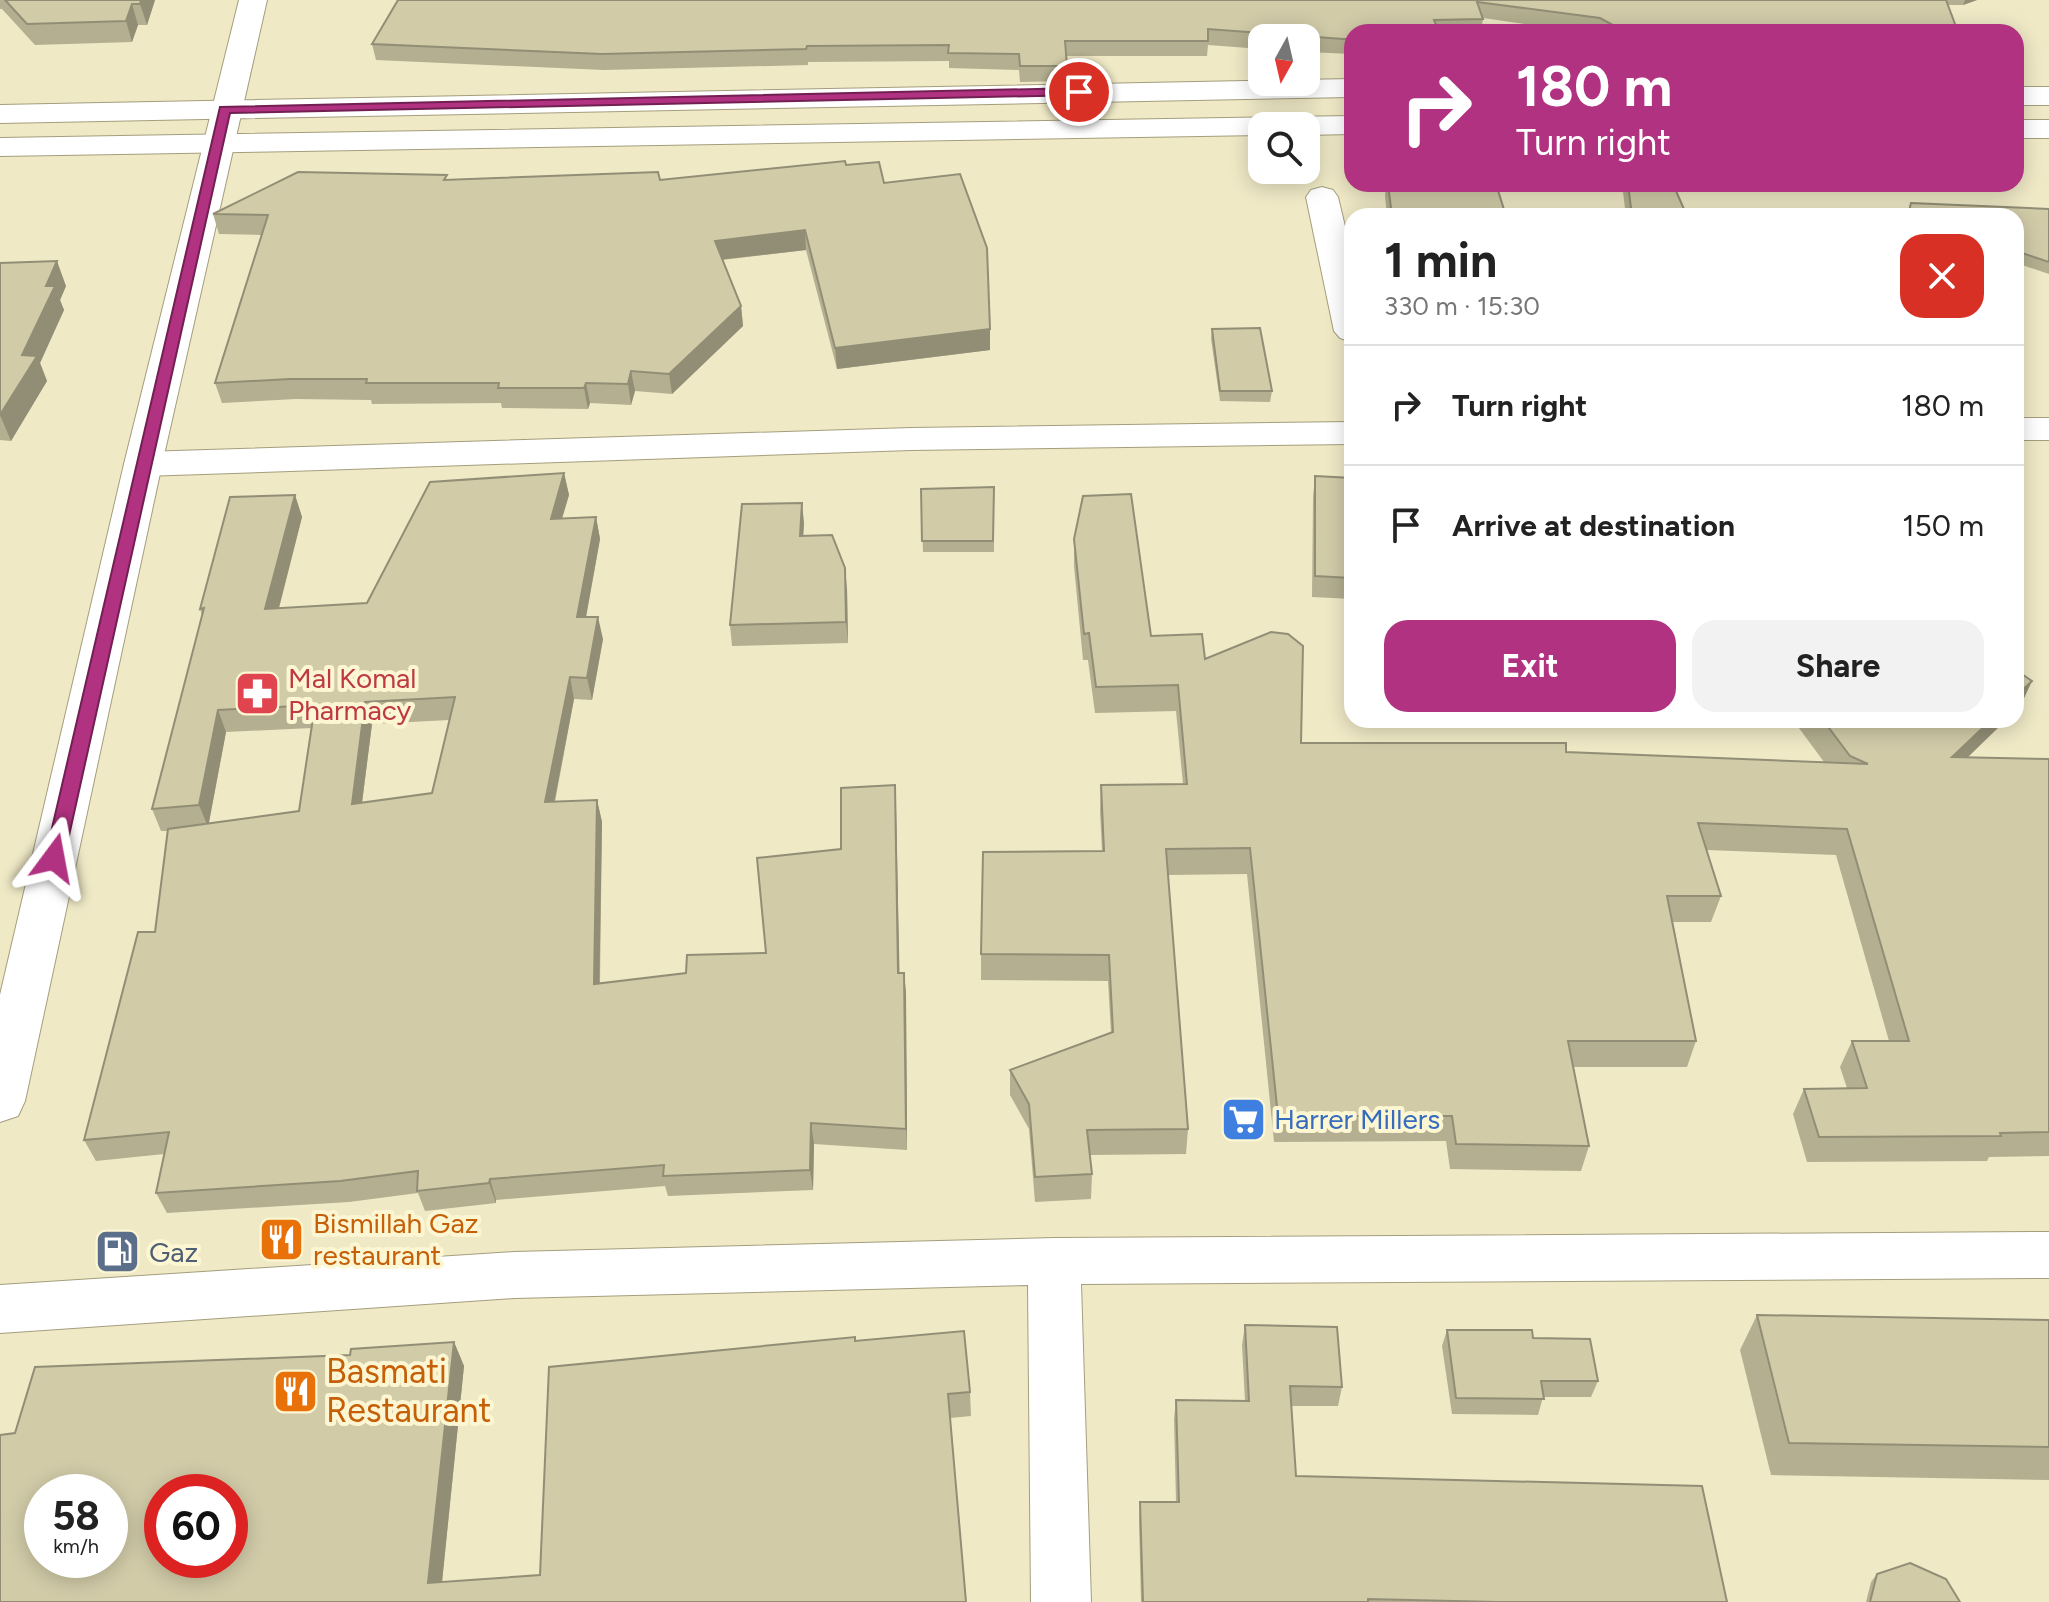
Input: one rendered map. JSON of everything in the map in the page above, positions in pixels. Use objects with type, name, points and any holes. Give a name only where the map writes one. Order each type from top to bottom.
[{"type":"street","points":[[0,1101],[143,464],[253,0]]},
{"type":"street","points":[[0,147],[221,126],[1344,88]]},
{"type":"street","points":[[2024,96],[2049,96]]},
{"type":"street","points":[[0,114],[221,126],[1344,125]]},
{"type":"street","points":[[2024,129],[2049,129]]},
{"type":"street","points":[[1322,197],[1344,295]]},
{"type":"street","points":[[2024,429],[2049,429]]},
{"type":"street","points":[[143,464],[911,439],[1344,433]]},
{"type":"street","points":[[0,1309],[514,1275],[1054,1261],[2049,1255]]},
{"type":"street","points":[[1054,1261],[1061,1602]]},
{"type":"building","points":[[5,0],[141,0],[140,4],[132,4],[126,21],[27,24]]},
{"type":"building","points":[[398,0],[1946,0],[1955,24],[1611,24],[1600,18],[1477,2],[1483,19],[1434,20],[1436,24],[1344,24],[1344,39],[1320,37],[1320,24],[1248,24],[1248,32],[1208,29],[1208,41],[1065,41],[1067,66],[1020,66],[1019,54],[948,53],[949,45],[807,46],[806,49],[602,54],[372,44]]},
{"type":"building","points":[[845,161],[846,165],[879,162],[884,183],[960,174],[987,248],[990,329],[835,348],[805,230],[715,241],[741,306],[669,374],[631,371],[628,384],[586,383],[584,388],[498,388],[499,383],[366,383],[367,379],[215,383],[268,215],[213,214],[298,172],[447,175],[444,180],[658,172],[660,180]]},
{"type":"building","points":[[1389,192],[1498,192],[1504,208],[1391,208]]},
{"type":"building","points":[[1629,192],[1676,192],[1684,208],[1631,208]]},
{"type":"building","points":[[1911,203],[2049,209],[2049,262],[2024,254],[2024,208],[1910,208]]},
{"type":"building","points":[[57,261],[46,286],[55,286],[22,355],[37,356],[0,415],[0,263]]},
{"type":"building","points":[[1260,328],[1272,391],[1220,391],[1212,329]]},
{"type":"building","points":[[564,473],[551,519],[596,517],[577,617],[598,617],[587,678],[570,677],[545,802],[597,800],[594,984],[686,973],[687,955],[766,953],[757,858],[841,849],[841,788],[895,785],[898,973],[904,973],[906,1129],[811,1123],[810,1170],[663,1176],[664,1165],[490,1179],[489,1183],[417,1191],[418,1171],[340,1181],[156,1193],[169,1132],[84,1140],[138,932],[155,932],[168,829],[299,811],[315,705],[218,710],[199,805],[152,809],[230,497],[295,495],[265,609],[367,603],[430,482]],"holes":[[[455,697],[432,793],[352,804],[365,702]]]},
{"type":"building","points":[[1315,476],[1344,478],[1344,578],[1315,576]]},
{"type":"building","points":[[994,487],[993,541],[922,541],[921,489]]},
{"type":"building","points":[[1131,494],[1151,636],[1202,634],[1205,659],[1271,632],[1288,634],[1303,646],[1301,743],[1566,743],[1566,752],[1868,764],[1850,756],[1829,728],[1983,728],[1952,757],[2049,759],[2049,1132],[2000,1133],[2001,1136],[1819,1137],[1804,1089],[1867,1088],[1852,1041],[1909,1041],[1847,829],[1698,823],[1721,896],[1667,896],[1696,1041],[1568,1041],[1589,1146],[1456,1144],[1452,1116],[1278,1116],[1250,848],[1166,849],[1188,1129],[1087,1130],[1092,1174],[1035,1177],[1029,1104],[1010,1070],[1113,1032],[1109,955],[981,954],[983,852],[1104,851],[1101,785],[1187,784],[1178,685],[1096,687],[1089,633],[1084,634],[1074,539],[1083,496]]},
{"type":"building","points":[[802,503],[800,536],[832,535],[845,568],[846,622],[730,625],[742,504]]},
{"type":"building","points":[[2024,676],[2032,681],[2024,688]]},
{"type":"building","points":[[1757,1315],[2049,1320],[2049,1447],[1789,1443]]},
{"type":"building","points":[[1245,1325],[1337,1327],[1342,1387],[1290,1386],[1296,1476],[1702,1486],[1727,1602],[1368,1599],[1368,1602],[1143,1602],[1140,1502],[1179,1502],[1176,1400],[1249,1401]]},
{"type":"building","points":[[1447,1330],[1532,1330],[1533,1338],[1590,1339],[1598,1381],[1541,1381],[1544,1399],[1456,1398]]},
{"type":"building","points":[[964,1331],[970,1392],[948,1394],[966,1602],[0,1602],[0,1435],[15,1433],[35,1367],[350,1355],[351,1349],[454,1342],[428,1583],[540,1575],[549,1367],[855,1337],[855,1341]]},
{"type":"building","points":[[1910,1563],[1946,1579],[1960,1602],[1870,1602],[1877,1574]]},
{"type":"place","name":"Mal Komal Pharmacy","points":[[257,694]]},
{"type":"place","name":"Harrer Millers","points":[[1243,1119]]},
{"type":"place","name":"Bismillah Gaz restaurant","points":[[282,1239]]},
{"type":"place","name":"Gaz","points":[[118,1252]]},
{"type":"place","name":"Basmati Restaurant","points":[[295,1391]]},
{"type":"route","points":[[54,858],[225,109],[1079,92]]}]
